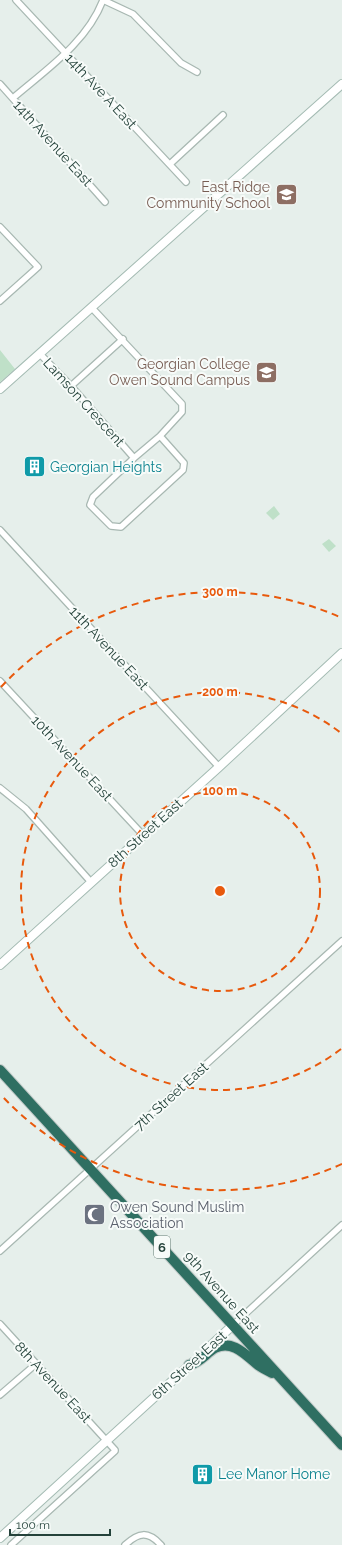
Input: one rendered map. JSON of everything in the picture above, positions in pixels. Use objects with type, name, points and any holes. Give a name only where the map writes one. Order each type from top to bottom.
[{"type":"highway","name":"9th Avenue East","points":[[0,1070],[342,1445]]},
{"type":"highway","points":[[189,1365],[196,1364],[214,1349],[222,1346],[230,1346],[239,1349],[259,1366],[282,1379]]},
{"type":"main road","points":[[0,389],[342,84]]},
{"type":"main road","name":"8th Street East","points":[[0,964],[90,881],[219,767],[342,653]]},
{"type":"main road","name":"6th Street East","points":[[0,1538],[233,1325]]},
{"type":"street","name":"14th Ave A East","points":[[16,0],[186,182]]},
{"type":"street","points":[[13,98],[65,53],[86,32],[103,0],[133,14],[181,63],[197,72]]},
{"type":"street","name":"14th Avenue East","points":[[0,84],[105,202]]},
{"type":"street","points":[[170,164],[223,115]]},
{"type":"street","points":[[0,227],[38,267],[0,301]]},
{"type":"street","name":"Lamson Crescent","points":[[40,354],[71,386],[134,458],[160,436],[182,412],[182,404],[123,339],[92,308]]},
{"type":"street","points":[[71,386],[123,339]]},
{"type":"street","points":[[134,458],[93,497],[90,505],[111,526],[121,527],[183,470],[184,463],[160,436]]},
{"type":"street","name":"11th Avenue East","points":[[0,530],[219,767]]},
{"type":"street","name":"10th Avenue East","points":[[0,681],[143,834]]},
{"type":"street","points":[[0,788],[26,810],[90,881]]},
{"type":"street","name":"7th Street East","points":[[0,1251],[342,941]]},
{"type":"street","name":"6th Street East","points":[[233,1325],[342,1225]]},
{"type":"street","name":"8th Avenue East","points":[[0,1324],[107,1440]]},
{"type":"street","points":[[0,1395],[36,1364]]},
{"type":"street","points":[[11,1545],[115,1452],[115,1448],[107,1440]]},
{"type":"street","points":[[125,1545],[135,1537],[142,1535],[154,1538],[161,1545]]},
{"type":"green space","points":[[0,350],[15,369],[0,382]]},
{"type":"green space","points":[[274,506],[280,514],[273,520],[266,513]]},
{"type":"green space","points":[[329,539],[336,546],[329,552],[322,544]]},
{"type":"place","name":"East Ridge Community School","points":[[286,195]]},
{"type":"place","name":"Georgian College Owen Sound Campus","points":[[266,372]]},
{"type":"place","name":"Georgian Heights","points":[[34,467]]},
{"type":"place","name":"Owen Sound Muslim Association","points":[[94,1215]]},
{"type":"place","name":"Lee Manor Home","points":[[202,1474]]}]
